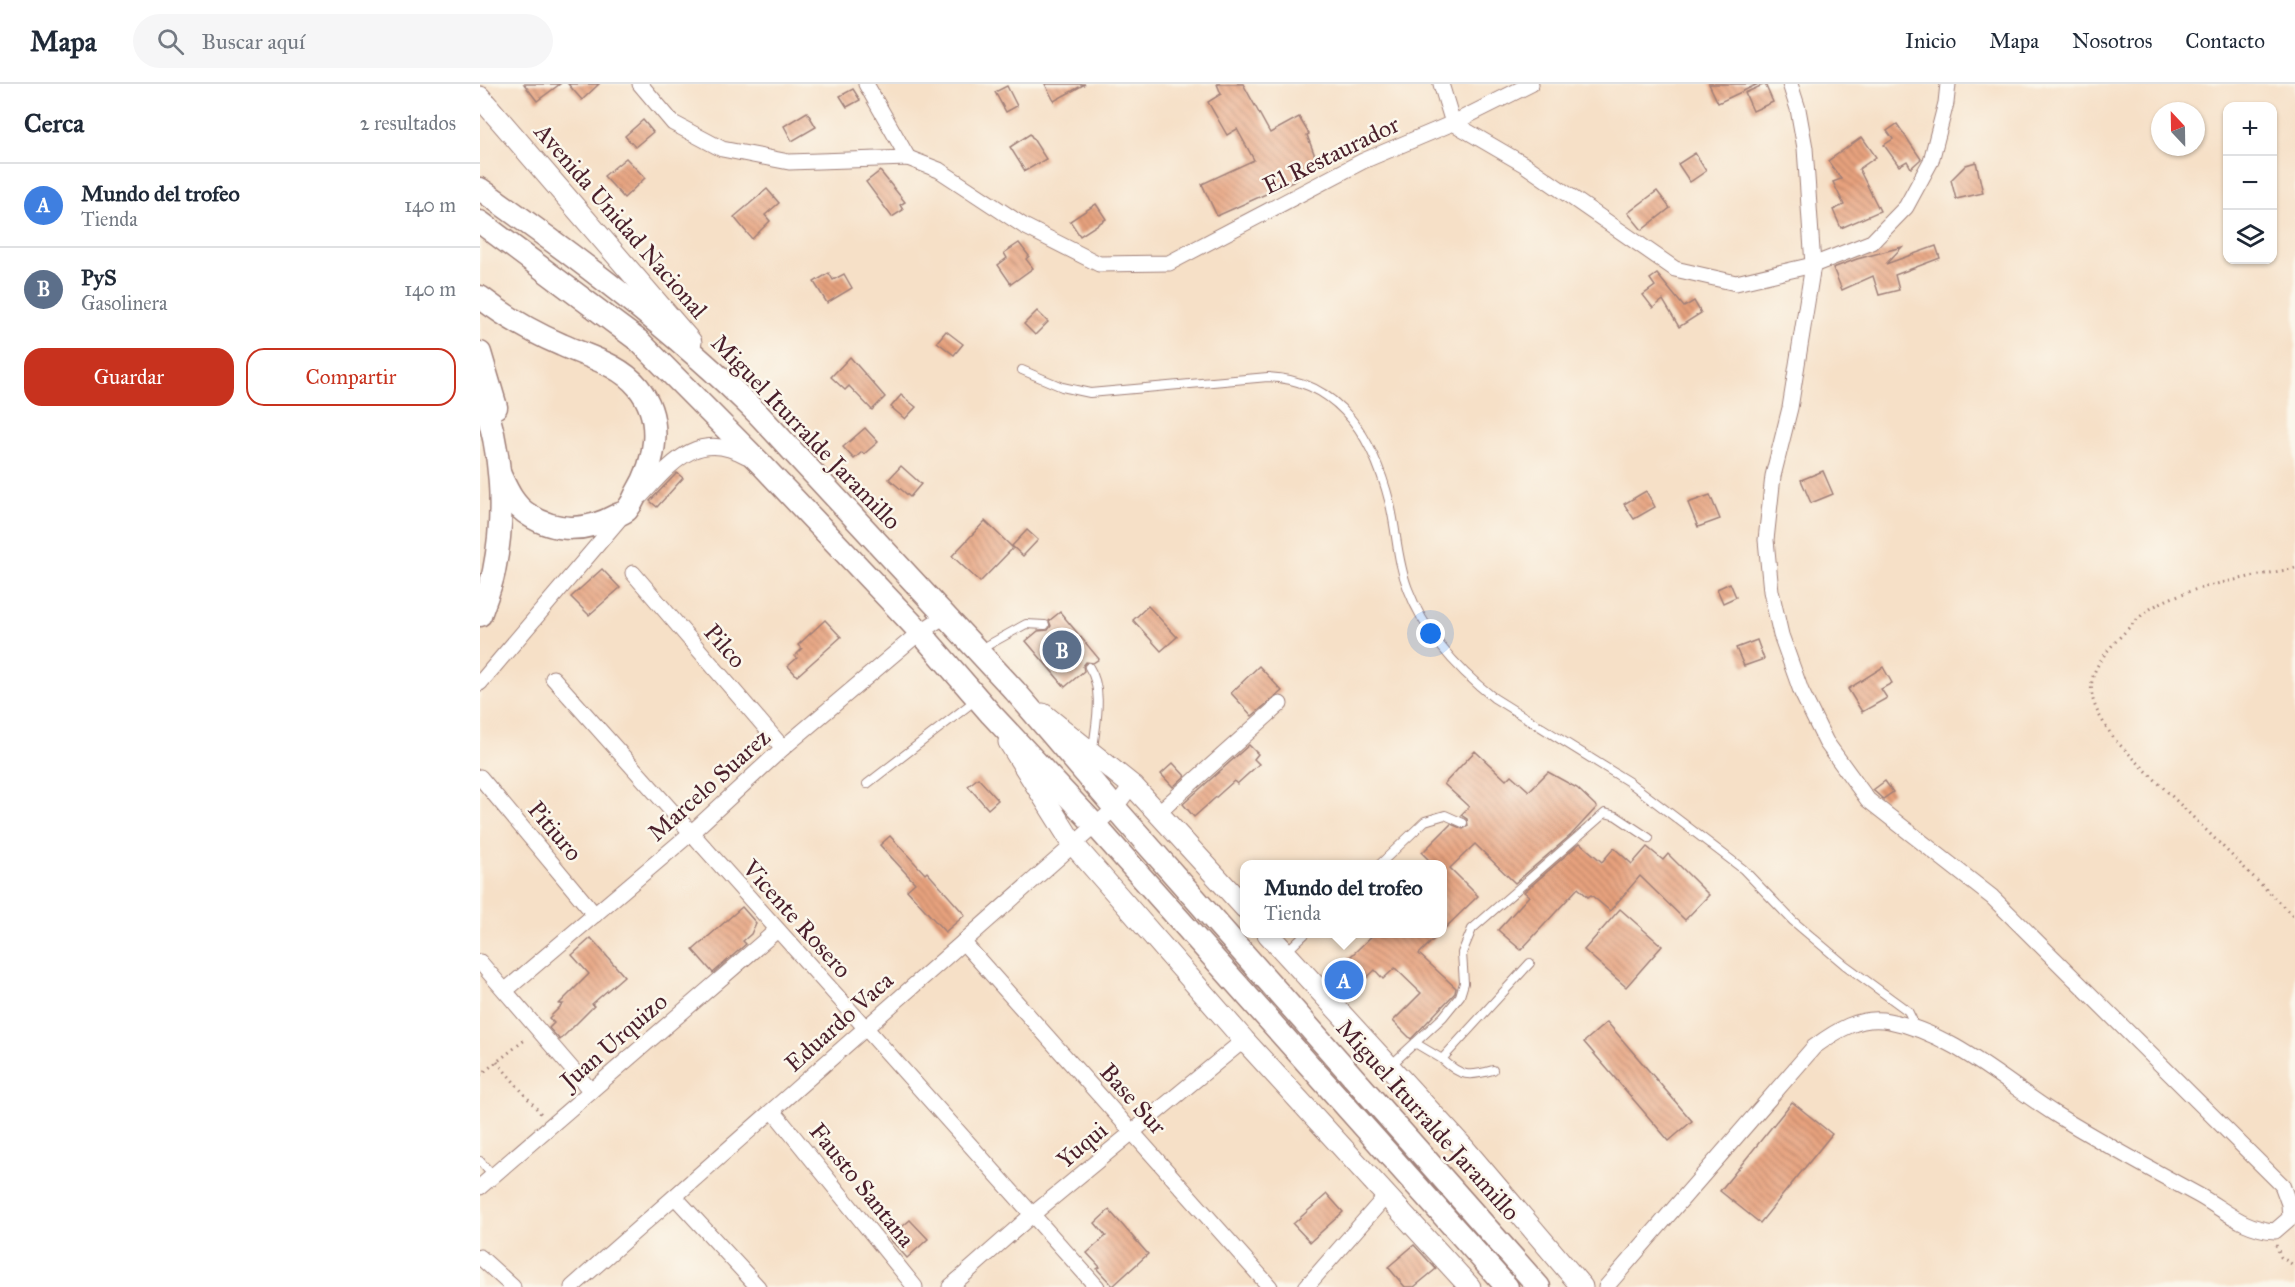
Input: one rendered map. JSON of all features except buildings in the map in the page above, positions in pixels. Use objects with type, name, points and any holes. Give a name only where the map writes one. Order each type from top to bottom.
[{"type":"main road","name":"Avenida Unidad Nacional","points":[[480,97],[722,379]]},
{"type":"main road","name":"Miguel Iturralde Jaramillo","points":[[480,189],[541,232],[654,320],[722,379],[1015,691],[1114,808],[1539,1287]]},
{"type":"main road","points":[[480,222],[639,341],[762,465],[920,632],[1095,825],[1507,1287]]},
{"type":"main road","points":[[480,297],[506,317],[612,366],[626,375],[638,387],[649,406],[655,437],[653,454],[647,472],[627,510],[604,522],[580,529],[547,524],[528,514],[512,498],[500,475]]},
{"type":"main road","points":[[480,353],[495,397],[500,437],[497,452]]},
{"type":"main road","points":[[480,390],[497,452],[502,514],[494,573],[480,615]]},
{"type":"main road","name":"Miguel Iturralde Jaramillo","points":[[1015,691],[1132,785],[1240,903]]},
{"type":"main road","points":[[985,706],[1074,844],[1244,1040],[1385,1197],[1470,1287]]},
{"type":"main road","name":"Miguel Iturralde Jaramillo","points":[[1273,938],[1463,1147],[1582,1287]]},
{"type":"street","name":"El Restaurador","points":[[640,84],[673,123],[722,149],[789,162],[908,158],[939,170],[1024,226],[1099,264],[1169,263],[1363,161],[1453,123],[1531,84]]},
{"type":"street","points":[[866,84],[908,158]]},
{"type":"street","points":[[1441,84],[1453,123],[1526,165],[1675,269],[1736,282],[1813,265],[1872,242],[1906,207],[1931,160],[1946,103],[1948,84]]},
{"type":"street","points":[[1605,1287],[1814,1047],[1835,1031],[1859,1021],[1888,1020],[1933,1035],[2054,1113],[2258,1230],[2276,1231],[2290,1218],[2289,1204],[2282,1185],[1992,897],[1868,800],[1826,742],[1801,691],[1778,624],[1771,591],[1766,540],[1773,476],[1790,408],[1813,265],[1805,148],[1798,110],[1790,84]]},
{"type":"street","points":[[480,683],[627,510],[674,462],[689,453],[713,444],[733,448],[762,465]]},
{"type":"street","name":"Pilco","points":[[633,573],[783,748]]},
{"type":"street","name":"Marcelo Suarez","points":[[506,990],[691,833],[783,748],[920,632],[945,616]]},
{"type":"street","name":"Vicente Rosero","points":[[554,678],[1097,1287]]},
{"type":"street","points":[[1158,813],[1280,704]]},
{"type":"street","name":"Pitiuro","points":[[480,777],[595,915]]},
{"type":"street","name":"Eduardo Vaca","points":[[572,1287],[1074,844],[1114,808],[1132,785]]},
{"type":"street","name":"Juan Urquizo","points":[[480,1187],[777,930]]},
{"type":"street","name":"Base Sur","points":[[963,942],[1270,1287]]},
{"type":"street","points":[[482,969],[506,990],[591,1091]]},
{"type":"street","name":"Yuqui","points":[[951,1287],[1033,1214],[1244,1040]]},
{"type":"street","name":"Fausto Santana","points":[[773,1111],[915,1287]]},
{"type":"street","points":[[675,1197],[758,1287]]},
{"type":"street","points":[[1306,1287],[1385,1197]]},
{"type":"street","points":[[480,1257],[513,1287]]},
{"type":"lane","points":[[1022,370],[1062,387],[1090,393],[1268,377],[1310,385],[1331,398],[1341,406],[1354,424],[1376,463],[1390,505],[1396,549],[1408,590],[1426,626],[1450,658],[1494,698],[1629,782],[1743,868],[1793,921],[1845,965],[1908,1011],[1912,1019],[1910,1028]]},
{"type":"lane","points":[[977,651],[1026,624],[1045,625]]},
{"type":"lane","points":[[1089,667],[1096,677],[1098,691],[1093,754]]},
{"type":"lane","points":[[867,784],[985,706]]},
{"type":"lane","points":[[1390,1066],[1443,1017],[1460,996],[1464,983],[1462,953],[1472,929],[1605,813],[1616,816],[1649,838]]},
{"type":"lane","points":[[1384,860],[1425,821],[1445,815],[1463,823]]},
{"type":"lane","points":[[1286,952],[1300,938]]},
{"type":"lane","points":[[1442,1059],[1530,963]]},
{"type":"lane","points":[[1415,1043],[1460,1073],[1473,1076],[1493,1070]]},
{"type":"lane","points":[[480,1161],[493,1176]]},
{"type":"path","points":[[2295,568],[2183,593],[2160,603],[2138,618],[2104,652],[2090,683],[2101,717],[2121,746],[2295,918]]},
{"type":"path","points":[[480,1075],[538,1030]]},
{"type":"path","points":[[497,1062],[551,1125]]},
{"type":"path","points":[[2276,1231],[2278,1252],[2286,1261],[2295,1266]]},
{"type":"place","name":"PyS","points":[[1062,650]]},
{"type":"place","name":"Mundo del trofeo","points":[[1344,980]]}]
